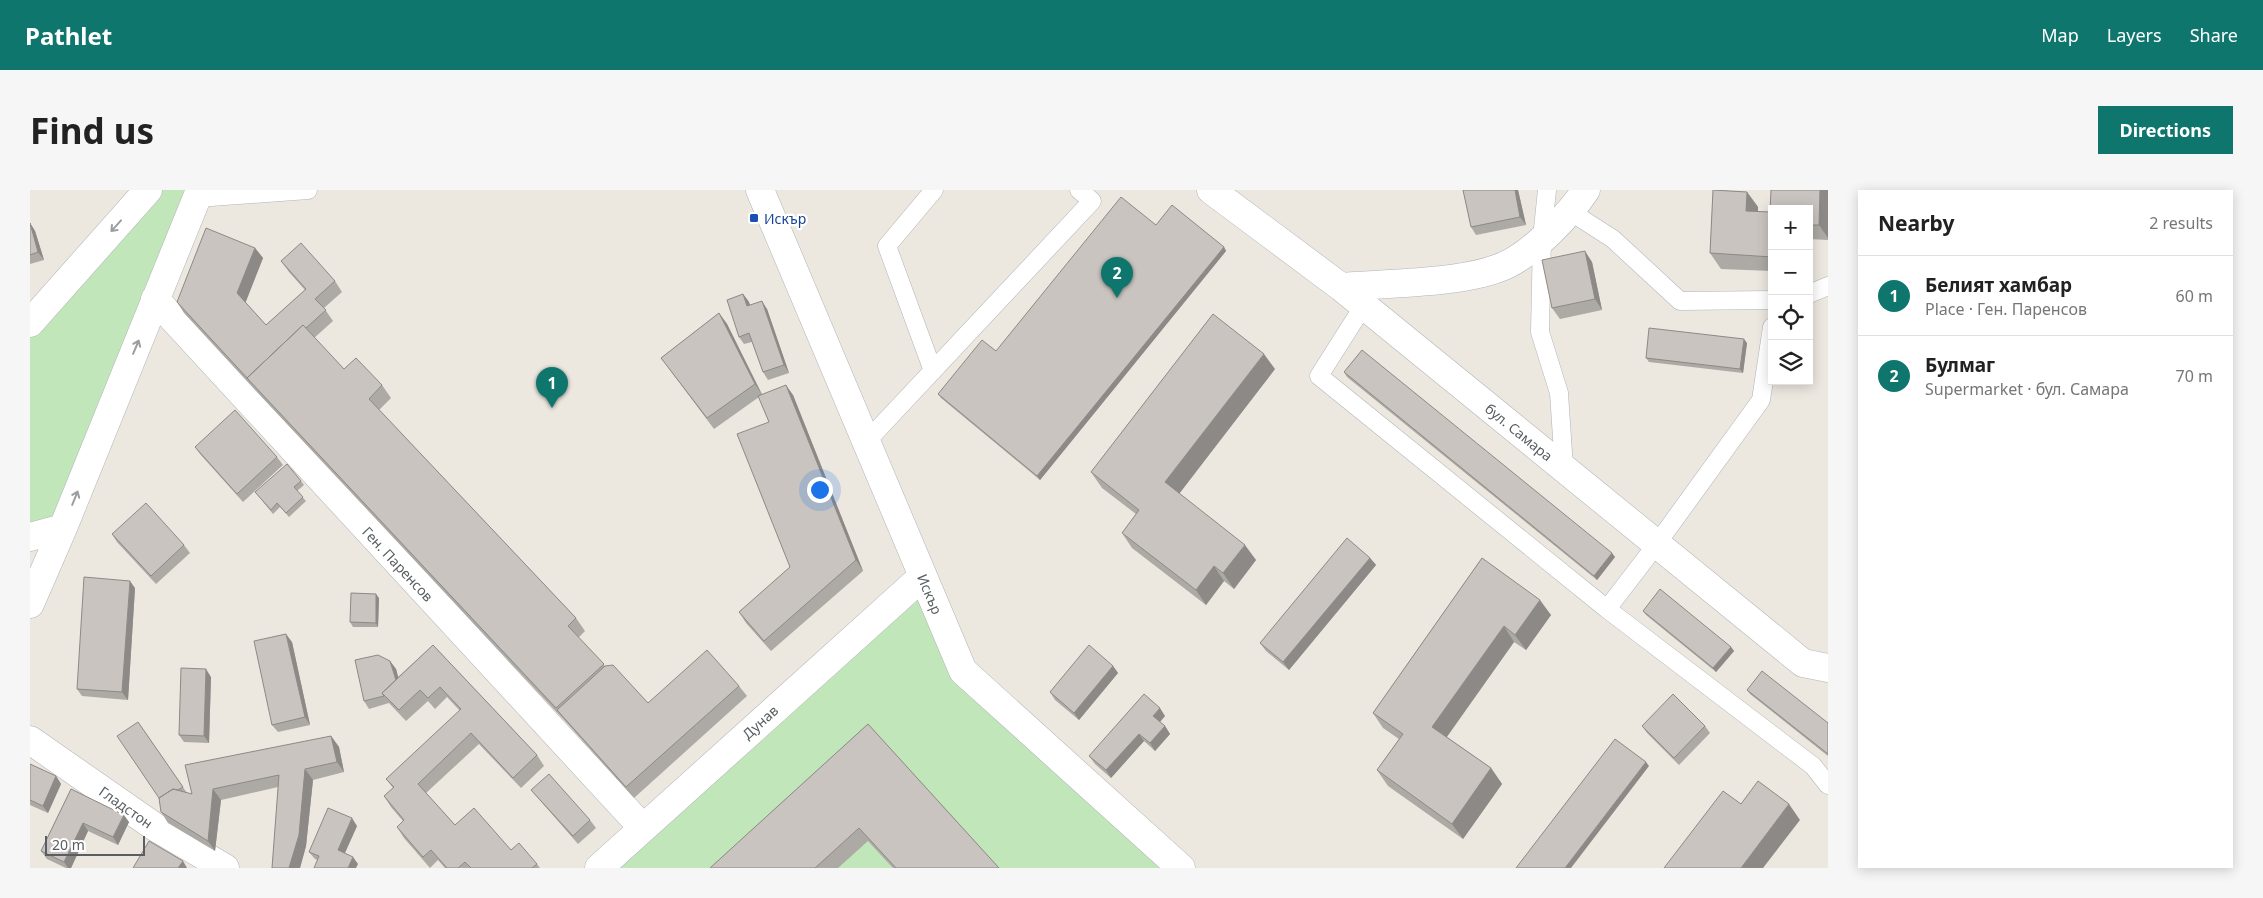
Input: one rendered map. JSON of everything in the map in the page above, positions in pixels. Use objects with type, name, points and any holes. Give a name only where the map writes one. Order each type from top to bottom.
[{"type":"street","points":[[30,323],[148,190]]},
{"type":"street","name":"Искър","points":[[760,190],[963,671],[1181,868]]},
{"type":"street","name":"бул. Самара","points":[[1211,190],[1364,305],[1656,545],[1804,662],[1828,668]]},
{"type":"street","points":[[1341,287],[1467,277],[1507,265],[1542,238],[1571,212],[1586,190]]},
{"type":"street","points":[[30,604],[63,528],[199,194]]},
{"type":"street","name":"Ген. Паренсов","points":[[156,299],[642,827]]},
{"type":"street","points":[[30,536],[63,528]]},
{"type":"street","name":"Дунав","points":[[599,868],[642,827],[922,576]]},
{"type":"street","name":"Гладстон","points":[[30,740],[154,827],[226,868]]},
{"type":"lane","points":[[199,194],[308,190]]},
{"type":"lane","points":[[933,371],[886,246],[934,190]]},
{"type":"lane","points":[[866,442],[1092,201],[1079,190]]},
{"type":"lane","points":[[1547,190],[1542,238],[1540,332],[1559,393],[1564,468]]},
{"type":"lane","points":[[1571,212],[1613,239],[1680,301],[1768,300]]},
{"type":"lane","points":[[1813,292],[1828,286]]},
{"type":"lane","points":[[1364,305],[1319,376],[1607,609],[1813,766],[1828,786]]},
{"type":"lane","points":[[1607,609],[1761,400],[1770,340]]},
{"type":"green space","points":[[145,190],[200,190],[63,528],[30,537],[30,323]]},
{"type":"green space","points":[[923,576],[963,671],[1181,868],[599,868]]},
{"type":"building","points":[[1463,190],[1515,190],[1520,217],[1471,227]]},
{"type":"building","points":[[1713,190],[1747,192],[1746,211],[1768,212],[1768,257],[1710,253]]},
{"type":"building","points":[[1771,190],[1820,190],[1819,225],[1813,225],[1813,205],[1770,205]]},
{"type":"building","points":[[1121,197],[1156,225],[1172,205],[1224,247],[1037,476],[938,394],[982,340],[996,351]]},
{"type":"building","points":[[30,223],[38,252],[30,255]]},
{"type":"building","points":[[206,228],[255,248],[237,293],[266,325],[306,289],[281,261],[301,243],[335,281],[315,299],[326,310],[306,328],[303,325],[247,378],[177,302]]},
{"type":"building","points":[[1585,251],[1595,299],[1552,308],[1542,260]]},
{"type":"building","points":[[743,294],[747,306],[762,301],[784,365],[763,372],[749,333],[739,337],[727,300]]},
{"type":"building","points":[[719,313],[755,384],[707,418],[661,358]]},
{"type":"building","points":[[1213,314],[1264,354],[1165,482],[1245,545],[1223,573],[1214,566],[1196,590],[1122,533],[1139,510],[1091,472]]},
{"type":"building","points":[[303,325],[344,369],[356,358],[382,385],[369,399],[576,618],[568,626],[604,664],[556,708],[247,378]]},
{"type":"building","points":[[1649,328],[1744,339],[1740,369],[1646,358]]},
{"type":"building","points":[[1362,350],[1612,553],[1594,576],[1344,372]]},
{"type":"building","points":[[786,385],[856,560],[764,641],[739,612],[790,567],[737,434],[769,422],[758,396]]},
{"type":"building","points":[[235,410],[277,457],[237,494],[195,447]]},
{"type":"building","points":[[287,464],[301,481],[294,487],[303,497],[286,513],[277,503],[271,510],[255,492]]},
{"type":"building","points":[[146,503],[184,545],[151,576],[112,534]]},
{"type":"building","points":[[1347,538],[1370,558],[1283,662],[1260,643]]},
{"type":"building","points":[[1482,558],[1540,600],[1515,635],[1504,626],[1432,727],[1491,768],[1452,824],[1377,770],[1403,734],[1373,713]]},
{"type":"building","points":[[84,577],[130,581],[122,692],[77,689]]},
{"type":"building","points":[[1660,589],[1731,647],[1713,668],[1643,611]]},
{"type":"building","points":[[351,593],[376,594],[376,623],[350,622]]},
{"type":"building","points":[[286,634],[305,717],[272,725],[254,641]]},
{"type":"building","points":[[433,645],[537,755],[513,778],[471,733],[418,784],[455,825],[474,808],[511,850],[519,843],[537,864],[532,868],[471,868],[465,862],[458,868],[447,868],[431,850],[423,857],[397,827],[404,820],[384,796],[394,787],[386,779],[461,709],[440,687],[428,698],[420,690],[399,710],[382,693]]},
{"type":"building","points":[[1089,645],[1113,666],[1074,713],[1050,692]]},
{"type":"building","points":[[707,650],[739,686],[626,787],[557,710],[605,666],[613,665],[648,703]]},
{"type":"building","points":[[378,655],[390,661],[396,680],[382,693],[384,696],[364,701],[355,660]]},
{"type":"building","points":[[181,668],[206,669],[204,736],[179,735]]},
{"type":"building","points":[[1762,671],[1828,723],[1828,754],[1747,690]]},
{"type":"building","points":[[1144,694],[1160,708],[1153,716],[1165,726],[1150,743],[1139,734],[1106,770],[1089,756]]},
{"type":"building","points":[[1673,694],[1705,726],[1674,758],[1642,726]]},
{"type":"building","points":[[138,722],[183,787],[178,790],[173,789],[159,798],[117,736]]},
{"type":"building","points":[[868,724],[999,868],[896,868],[859,828],[815,868],[710,868]]},
{"type":"building","points":[[331,736],[337,762],[305,769],[299,835],[289,868],[272,868],[279,775],[213,789],[208,841],[161,812],[159,798],[173,789],[192,794],[185,765]]},
{"type":"building","points":[[1615,739],[1646,762],[1565,868],[1516,868]]},
{"type":"building","points":[[30,764],[56,776],[43,806],[30,800]]},
{"type":"building","points":[[549,774],[590,820],[573,836],[531,790]]},
{"type":"building","points":[[1758,781],[1789,804],[1741,868],[1664,868],[1723,791],[1741,804]]},
{"type":"building","points":[[71,789],[124,815],[113,837],[83,823],[64,862],[41,851]]},
{"type":"building","points":[[328,808],[352,818],[338,850],[353,857],[348,868],[314,868],[319,856],[309,852]]},
{"type":"building","points":[[149,841],[183,861],[178,868],[133,868]]},
{"type":"place","name":"Искър","points":[[754,218]]},
{"type":"place","name":"Булмаг","points":[[1117,298]]},
{"type":"place","name":"Белият хамбар","points":[[552,408]]}]
